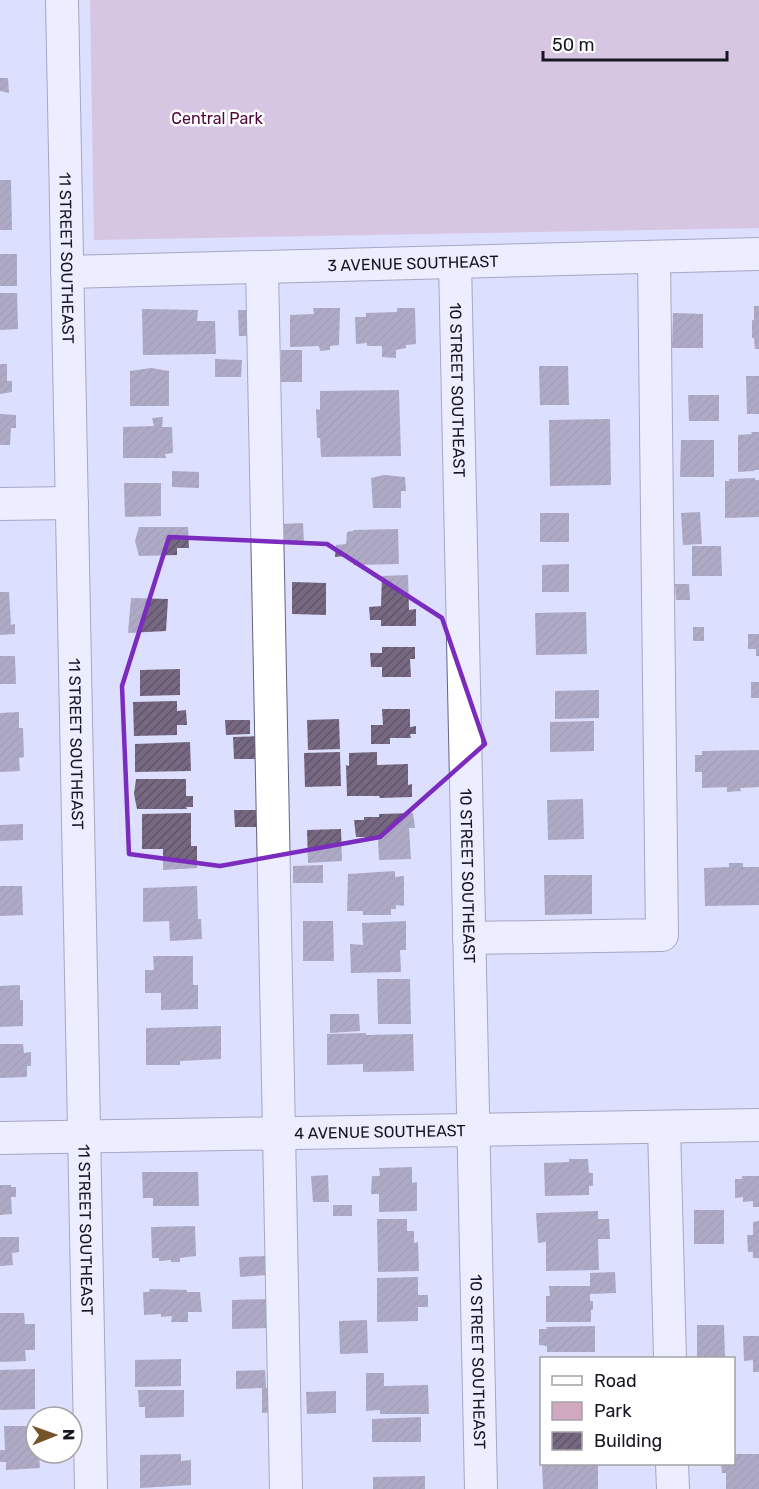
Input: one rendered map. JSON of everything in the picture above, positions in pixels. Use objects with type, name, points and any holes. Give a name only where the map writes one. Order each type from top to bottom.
[{"type":"street","name":"11 STREET SOUTHEAST","points":[[62,0],[91,1489]]},
{"type":"street","name":"3 AVENUE SOUTHEAST","points":[[67,272],[759,254]]},
{"type":"street","points":[[469,938],[662,935],[654,256]]},
{"type":"street","name":"10 STREET SOUTHEAST","points":[[455,262],[481,1489]]},
{"type":"street","points":[[262,267],[286,1489]]},
{"type":"street","points":[[0,504],[72,503]]},
{"type":"street","name":"4 AVENUE SOUTHEAST","points":[[0,1138],[759,1125]]},
{"type":"street","points":[[664,1127],[670,1357]]},
{"type":"street","points":[[672,1465],[673,1489]]},
{"type":"highlighted area","points":[[169,537],[327,544],[442,618],[485,744],[380,837],[220,866],[129,854],[122,686]]},
{"type":"green space","name":"Central Park","points":[[90,0],[759,0],[759,228],[94,240]]},
{"type":"building","points":[[0,78],[8,78],[9,93],[0,91]]},
{"type":"building","points":[[0,180],[11,180],[12,230],[0,230]]},
{"type":"building","points":[[0,254],[17,254],[17,286],[0,286]]},
{"type":"building","points":[[0,293],[17,293],[18,329],[0,330]]},
{"type":"building","points":[[754,306],[759,306],[759,349],[755,349],[754,338],[752,338]]},
{"type":"building","points":[[313,308],[340,308],[339,345],[330,346],[330,350],[320,351],[319,346],[290,347],[290,315],[314,314]]},
{"type":"building","points":[[397,308],[415,308],[416,344],[406,345],[406,348],[396,350],[396,358],[382,357],[382,346],[367,346],[367,343],[356,344],[355,317],[366,317],[366,313],[397,312]]},
{"type":"building","points":[[142,309],[198,310],[197,321],[215,321],[216,354],[143,355]]},
{"type":"building","points":[[238,310],[254,310],[255,336],[239,336]]},
{"type":"building","points":[[673,313],[703,314],[703,348],[672,348]]},
{"type":"building","points":[[281,350],[302,350],[302,382],[281,382]]},
{"type":"building","points":[[215,359],[242,360],[241,377],[215,377]]},
{"type":"building","points":[[0,364],[7,364],[7,381],[12,381],[12,392],[0,394]]},
{"type":"building","points":[[539,366],[568,366],[569,405],[540,405]]},
{"type":"building","points":[[151,368],[169,371],[169,406],[130,406],[130,371]]},
{"type":"building","points":[[746,376],[759,376],[759,414],[747,414]]},
{"type":"building","points":[[399,390],[401,456],[321,457],[320,438],[317,438],[316,409],[320,410],[320,391]]},
{"type":"building","points":[[688,395],[719,395],[719,421],[689,421]]},
{"type":"building","points":[[0,414],[16,415],[16,428],[11,428],[10,445],[0,445]]},
{"type":"building","points":[[163,417],[162,427],[172,427],[173,453],[165,454],[166,458],[123,458],[123,427],[154,426],[152,418]]},
{"type":"building","points":[[610,419],[611,485],[550,486],[549,420]]},
{"type":"building","points":[[751,432],[759,432],[759,470],[738,472],[738,435],[752,434]]},
{"type":"building","points":[[681,440],[714,440],[714,477],[680,477]]},
{"type":"building","points":[[172,471],[199,472],[199,488],[172,487]]},
{"type":"building","points":[[384,475],[405,477],[406,491],[401,491],[401,508],[373,508],[371,478]]},
{"type":"building","points":[[755,478],[759,480],[759,517],[725,518],[725,481]]},
{"type":"building","points":[[124,483],[161,483],[161,516],[125,517]]},
{"type":"building","points":[[700,512],[702,544],[683,545],[681,513]]},
{"type":"building","points":[[540,513],[569,513],[569,542],[540,542]]},
{"type":"building","points":[[303,523],[304,543],[281,543],[281,524]]},
{"type":"building","points":[[139,527],[188,527],[189,548],[177,548],[177,555],[139,556],[135,541]]},
{"type":"building","points":[[398,529],[399,564],[354,565],[354,559],[347,559],[347,556],[335,557],[336,545],[346,544],[347,532]]},
{"type":"building","points":[[692,546],[721,546],[722,576],[692,576]]},
{"type":"building","points":[[569,564],[569,592],[542,592],[542,565]]},
{"type":"building","points":[[408,575],[409,610],[416,609],[416,626],[381,626],[381,620],[370,620],[369,607],[381,606],[382,576]]},
{"type":"building","points":[[292,582],[326,583],[326,615],[292,614]]},
{"type":"building","points":[[675,584],[689,584],[690,600],[676,600]]},
{"type":"building","points":[[0,592],[9,592],[11,625],[15,624],[15,634],[0,635]]},
{"type":"building","points":[[131,598],[168,599],[166,631],[128,633]]},
{"type":"building","points":[[586,612],[587,654],[536,655],[535,613]]},
{"type":"building","points":[[693,627],[704,627],[704,641],[693,641]]},
{"type":"building","points":[[748,634],[759,634],[759,656],[756,656],[756,649],[748,649]]},
{"type":"building","points":[[382,647],[415,647],[415,659],[410,659],[411,677],[382,677],[382,667],[371,667],[370,653],[382,653]]},
{"type":"building","points":[[0,656],[15,656],[16,684],[0,684]]},
{"type":"building","points":[[180,669],[180,695],[140,696],[140,670]]},
{"type":"building","points":[[751,682],[759,682],[759,698],[751,698]]},
{"type":"building","points":[[599,690],[599,718],[555,719],[555,691]]},
{"type":"building","points":[[177,701],[177,711],[186,710],[187,725],[177,725],[177,735],[134,736],[133,702]]},
{"type":"building","points":[[382,709],[410,709],[410,727],[416,726],[416,734],[410,734],[411,738],[390,738],[390,744],[371,744],[371,725],[383,725]]},
{"type":"building","points":[[19,712],[19,728],[23,728],[24,757],[19,758],[20,771],[0,772],[0,713]]},
{"type":"building","points":[[339,719],[340,749],[308,750],[307,720]]},
{"type":"building","points":[[225,720],[250,720],[250,734],[226,735]]},
{"type":"building","points":[[594,721],[594,751],[550,752],[550,722]]},
{"type":"building","points":[[260,736],[260,759],[234,759],[233,737]]},
{"type":"building","points":[[190,742],[191,771],[135,772],[135,744]]},
{"type":"building","points":[[759,750],[759,787],[740,788],[741,791],[727,792],[727,787],[702,788],[702,772],[695,772],[695,755],[702,755],[702,751]]},
{"type":"building","points":[[340,752],[341,786],[305,787],[304,753]]},
{"type":"building","points":[[377,752],[377,765],[408,764],[408,785],[412,784],[412,797],[347,796],[346,765],[349,766],[349,753]]},
{"type":"building","points":[[136,779],[186,779],[186,796],[193,796],[193,807],[137,809],[134,794]]},
{"type":"building","points":[[583,799],[584,839],[548,840],[547,800]]},
{"type":"building","points":[[234,810],[260,810],[260,827],[235,827]]},
{"type":"building","points":[[191,813],[191,846],[197,846],[197,868],[163,870],[163,849],[142,849],[142,814]]},
{"type":"building","points":[[413,813],[415,828],[409,828],[411,859],[379,860],[378,839],[366,840],[365,837],[356,837],[354,820],[379,817],[379,814]]},
{"type":"building","points":[[23,824],[23,840],[0,841],[0,825]]},
{"type":"building","points":[[341,829],[342,861],[308,863],[307,830]]},
{"type":"building","points":[[729,863],[743,863],[743,867],[759,867],[759,905],[705,906],[704,868],[729,867]]},
{"type":"building","points":[[323,865],[323,883],[293,883],[293,866]]},
{"type":"building","points":[[395,871],[395,877],[404,876],[404,906],[396,905],[396,909],[391,909],[391,915],[363,915],[363,911],[347,911],[348,874]]},
{"type":"building","points":[[544,875],[592,875],[592,914],[545,915]]},
{"type":"building","points":[[0,886],[22,886],[23,915],[0,916]]},
{"type":"building","points":[[197,886],[198,919],[201,919],[202,939],[170,941],[169,921],[143,922],[143,888]]},
{"type":"building","points":[[303,921],[333,921],[334,961],[303,961]]},
{"type":"building","points":[[406,921],[406,950],[400,950],[401,972],[351,973],[350,944],[363,945],[362,923]]},
{"type":"building","points":[[153,956],[193,956],[193,985],[198,985],[198,1009],[161,1010],[161,993],[145,993],[145,970],[154,970]]},
{"type":"building","points":[[377,979],[410,979],[411,1024],[378,1024]]},
{"type":"building","points":[[20,985],[20,1000],[23,1000],[23,1026],[0,1027],[0,986]]},
{"type":"building","points":[[330,1014],[359,1014],[360,1031],[330,1033]]},
{"type":"building","points":[[221,1026],[221,1059],[180,1061],[180,1065],[146,1065],[146,1028]]},
{"type":"building","points":[[366,1033],[366,1035],[413,1034],[414,1071],[363,1072],[363,1064],[327,1065],[327,1034]]},
{"type":"building","points":[[0,1044],[23,1044],[24,1053],[31,1052],[31,1066],[27,1066],[27,1077],[0,1078]]},
{"type":"building","points":[[569,1159],[588,1159],[589,1173],[593,1173],[593,1186],[589,1186],[589,1195],[545,1196],[544,1163],[569,1162]]},
{"type":"building","points":[[412,1167],[412,1183],[417,1182],[417,1211],[379,1212],[379,1194],[371,1194],[372,1176],[380,1176],[379,1168]]},
{"type":"building","points":[[142,1172],[198,1172],[199,1206],[153,1206],[153,1198],[143,1198]]},
{"type":"building","points":[[328,1175],[329,1202],[313,1202],[311,1176]]},
{"type":"building","points":[[742,1176],[759,1176],[759,1207],[753,1207],[753,1201],[743,1202],[743,1197],[735,1198],[735,1179],[742,1179]]},
{"type":"building","points":[[0,1185],[16,1187],[16,1197],[11,1197],[12,1214],[0,1215]]},
{"type":"building","points":[[333,1205],[352,1205],[352,1216],[333,1216]]},
{"type":"building","points":[[694,1210],[724,1210],[724,1244],[694,1244]]},
{"type":"building","points":[[598,1211],[598,1219],[609,1219],[610,1239],[598,1239],[599,1270],[546,1271],[546,1242],[538,1243],[536,1213]]},
{"type":"building","points":[[377,1219],[407,1219],[407,1231],[414,1231],[414,1243],[418,1242],[419,1271],[378,1272]]},
{"type":"building","points":[[759,1221],[759,1258],[753,1258],[753,1252],[748,1252],[747,1235],[753,1235],[753,1222]]},
{"type":"building","points":[[195,1226],[196,1256],[180,1258],[180,1262],[159,1261],[159,1258],[152,1258],[151,1227]]},
{"type":"building","points":[[0,1237],[19,1237],[19,1252],[12,1253],[13,1265],[0,1266]]},
{"type":"building","points":[[265,1256],[266,1275],[240,1277],[239,1257]]},
{"type":"building","points":[[615,1272],[616,1293],[590,1294],[590,1301],[593,1301],[591,1322],[546,1322],[546,1296],[550,1296],[549,1286],[590,1286],[590,1273]]},
{"type":"building","points":[[418,1277],[418,1295],[428,1295],[428,1307],[418,1307],[418,1321],[377,1322],[377,1278]]},
{"type":"building","points":[[150,1289],[200,1292],[202,1312],[188,1312],[188,1322],[171,1322],[172,1316],[161,1317],[161,1314],[144,1315],[143,1292],[149,1292]]},
{"type":"building","points":[[268,1299],[268,1328],[232,1329],[232,1300]]},
{"type":"building","points":[[0,1313],[24,1313],[25,1324],[35,1324],[35,1350],[25,1350],[26,1361],[0,1362]]},
{"type":"building","points":[[367,1320],[368,1353],[340,1354],[339,1321]]},
{"type":"building","points":[[697,1325],[724,1325],[725,1357],[697,1357]]},
{"type":"building","points":[[595,1326],[595,1352],[547,1352],[547,1346],[539,1345],[539,1329]]},
{"type":"building","points":[[743,1336],[759,1336],[759,1372],[753,1372],[753,1360],[744,1361]]},
{"type":"building","points":[[181,1359],[181,1386],[135,1387],[135,1360]]},
{"type":"building","points":[[35,1369],[35,1405],[24,1405],[24,1409],[0,1410],[0,1370]]},
{"type":"building","points":[[265,1370],[266,1388],[277,1388],[277,1412],[262,1413],[262,1388],[236,1389],[236,1371]]},
{"type":"building","points":[[366,1373],[384,1373],[384,1386],[428,1385],[429,1414],[380,1414],[380,1410],[366,1411]]},
{"type":"building","points":[[138,1390],[184,1390],[184,1417],[145,1418],[145,1407],[139,1407]]},
{"type":"building","points":[[336,1391],[336,1413],[307,1414],[306,1392]]},
{"type":"building","points":[[421,1417],[421,1442],[372,1442],[372,1419]]},
{"type":"building","points":[[4,1426],[24,1426],[24,1465],[40,1465],[40,1468],[6,1470],[6,1462],[0,1462],[0,1450],[5,1450]]},
{"type":"building","points":[[181,1454],[181,1461],[191,1460],[191,1485],[140,1488],[140,1455]]},
{"type":"building","points":[[735,1454],[759,1454],[759,1489],[726,1489],[726,1473],[722,1473],[721,1465],[735,1465]]},
{"type":"building","points":[[542,1465],[598,1465],[598,1489],[543,1489]]},
{"type":"building","points":[[425,1476],[425,1489],[373,1489],[373,1477]]}]
